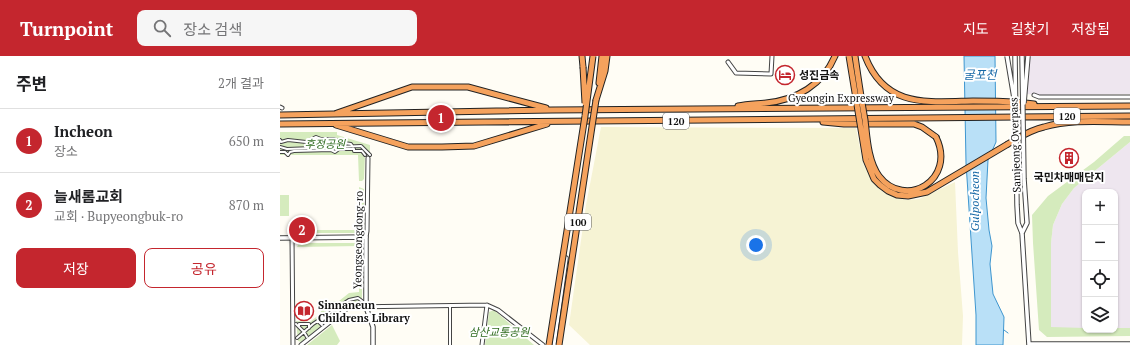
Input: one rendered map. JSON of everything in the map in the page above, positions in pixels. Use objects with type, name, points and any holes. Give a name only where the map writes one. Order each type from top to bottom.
[{"type":"highway","points":[[582,56],[585,116]]},
{"type":"highway","name":"100","points":[[549,345],[593,56]]},
{"type":"highway","name":"100","points":[[559,345],[602,56]]},
{"type":"highway","points":[[596,100],[605,71],[607,56]]},
{"type":"highway","points":[[722,109],[746,104],[782,101],[794,97],[817,83],[828,70],[835,56]]},
{"type":"highway","points":[[849,56],[866,160],[874,178],[880,185],[897,195],[908,196],[927,192],[1008,144],[1043,127],[1074,122],[1130,122]]},
{"type":"highway","points":[[800,119],[844,124],[914,124],[922,127],[936,137],[942,154],[941,163],[931,182],[923,187],[913,190],[898,189],[884,181],[879,175],[872,159],[855,56]]},
{"type":"highway","points":[[865,56],[873,73],[888,89],[899,95],[912,99],[924,101],[1005,100],[1055,106]]},
{"type":"highway","name":"Gyeongin Expressway","points":[[331,115],[412,87],[468,87],[552,110]]},
{"type":"highway","name":"Gyeongin Expressway","points":[[280,115],[552,110],[1130,106]]},
{"type":"highway","name":"Gyeongin Expressway","points":[[280,124],[1130,116]]},
{"type":"highway","name":"Gyeongin Expressway","points":[[331,123],[408,147],[442,147],[474,146],[553,122]]},
{"type":"street","points":[[728,62],[736,73],[771,74],[772,56]]},
{"type":"street","points":[[1007,56],[1016,110]]},
{"type":"street","name":"Samjeong Overpass","points":[[1015,56],[1017,206],[1018,223],[1022,233],[1029,345]]},
{"type":"street","name":"Samjeong Overpass","points":[[1022,56],[1024,179],[1027,223],[1022,233]]},
{"type":"street","points":[[1023,110],[1028,56]]},
{"type":"street","points":[[1034,95],[1039,97],[1130,97]]},
{"type":"street","points":[[280,140],[281,142],[288,140],[306,142],[316,137],[321,139],[334,139],[351,144],[353,147]]},
{"type":"street","points":[[334,139],[335,144],[339,147]]},
{"type":"street","points":[[280,147],[287,149],[362,146],[369,156]]},
{"type":"street","points":[[280,152],[286,152],[288,155],[290,152],[294,151],[331,150],[335,152],[339,149],[354,149],[354,151],[362,151],[365,155]]},
{"type":"street","name":"Yeongseongdong-ro","points":[[369,156],[366,237],[366,307],[373,326],[373,345]]},
{"type":"street","points":[[280,238],[366,237]]},
{"type":"street","points":[[292,238],[293,345]]},
{"type":"street","points":[[554,345],[566,258]]},
{"type":"street","points":[[297,338],[318,320],[348,300],[358,298],[362,300]]},
{"type":"street","points":[[450,305],[450,345]]},
{"type":"street","points":[[301,345],[349,307],[450,305],[487,305],[498,310],[543,345]]},
{"type":"street","points":[[482,345],[487,305]]},
{"type":"street","points":[[318,320],[322,325]]},
{"type":"street","points":[[307,337],[298,325],[309,324],[309,328]]},
{"type":"street","points":[[1029,345],[1130,344]]},
{"type":"shaded area","points":[[1025,56],[1130,56],[1130,94],[1025,94]]},
{"type":"shaded area","points":[[601,127],[856,128],[863,163],[873,183],[883,192],[906,200],[919,199],[955,182],[963,316],[962,345],[590,345],[569,325],[586,205]]},
{"type":"shaded area","points":[[1130,142],[1130,328],[1118,328],[1118,189],[1082,189],[1082,328],[1051,328],[1051,243],[1053,225],[1062,204],[1074,188]]},
{"type":"green space","name":"후정공원","points":[[280,132],[337,132],[337,135],[370,145],[370,155],[365,155],[364,179],[359,181],[358,155],[280,155]]},
{"type":"green space","points":[[1124,136],[1130,136],[1130,142],[1074,188],[1062,204],[1053,225],[1051,243],[1051,327],[1082,328],[1082,333],[1118,333],[1118,328],[1130,328],[1130,336],[1047,337],[1039,330],[1032,215],[1048,196],[1094,162]]},
{"type":"green space","points":[[359,187],[364,189],[364,230],[361,233],[309,233],[309,230],[359,230]]},
{"type":"green space","points":[[280,195],[289,195],[289,216],[280,216]]},
{"type":"green space","points":[[299,243],[360,243],[362,246],[362,302],[360,304],[348,305],[301,342],[298,341],[296,321],[310,322],[321,313],[321,301],[339,301],[349,293],[359,292],[359,246],[297,247]]},
{"type":"green space","name":"삼산교통공원","points":[[494,310],[534,345],[485,345],[489,312]]},
{"type":"green space","points":[[332,325],[340,341],[337,345],[307,345]]},
{"type":"water","name":"굴포천","points":[[964,56],[995,56],[996,142],[988,160],[986,198],[992,246],[990,264],[993,294],[1004,317],[1003,345],[976,345],[976,315],[966,163]]},
{"type":"waterway","points":[[1004,330],[1008,333]]},
{"type":"place","name":"성진금속","points":[[785,75]]},
{"type":"place","name":"Incheon","points":[[441,118]]},
{"type":"place","name":"국민차매매단지","points":[[1069,158]]},
{"type":"place","name":"늘새롬교회","points":[[302,230]]},
{"type":"place","name":"Sinnaneun Childrens Library","points":[[304,311]]},
{"type":"water label","name":"Gulpocheon","points":[[975,201]]}]
